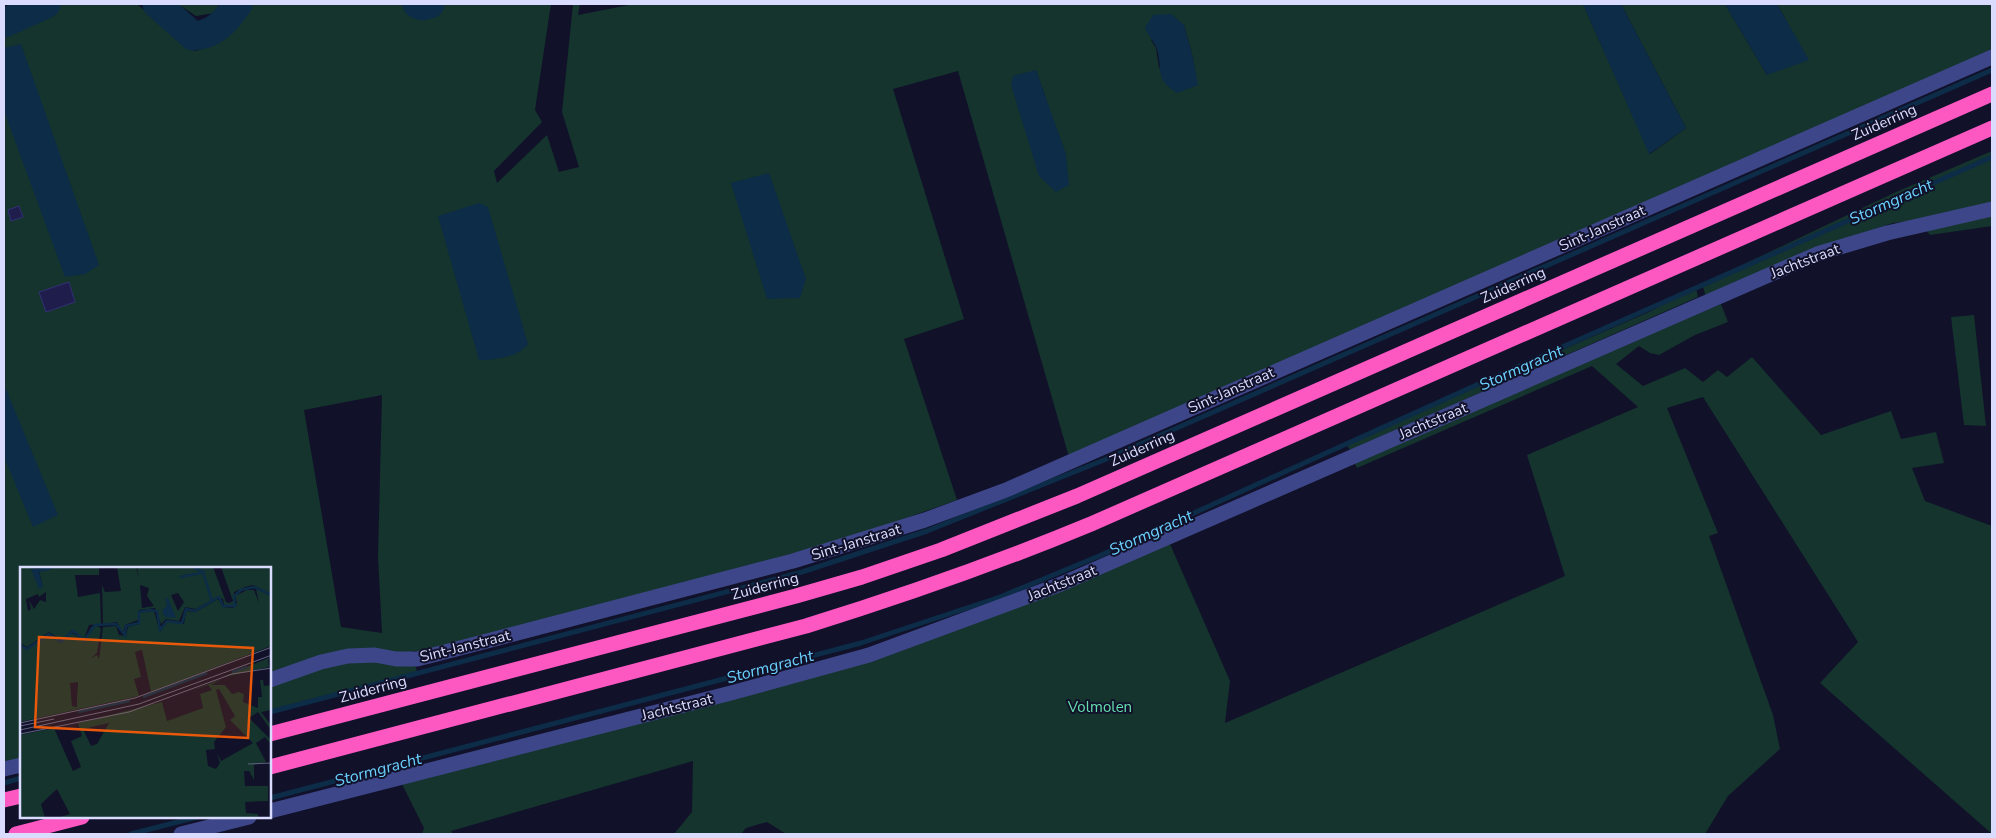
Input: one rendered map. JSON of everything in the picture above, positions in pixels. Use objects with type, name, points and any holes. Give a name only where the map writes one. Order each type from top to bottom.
[{"type":"highway","name":"Zuiderring","points":[[271,734],[796,596],[942,550],[1077,496],[1992,94]]},
{"type":"highway","points":[[271,767],[806,626],[1015,556],[1992,128]]},
{"type":"highway","points":[[4,800],[20,796]]},
{"type":"highway","points":[[16,834],[78,818]]},
{"type":"street","name":"Sint-Janstraat","points":[[271,680],[322,662],[348,656],[375,655],[396,659],[417,659],[794,562],[925,520],[1006,490],[1992,57]]},
{"type":"street","name":"Jachtstraat","points":[[271,811],[731,693],[869,655],[1061,584],[1817,254],[1887,233],[1992,208]]},
{"type":"street","points":[[4,769],[20,765]]},
{"type":"street","points":[[182,834],[245,818]]},
{"type":"green space","points":[[60,4],[137,4],[182,43],[195,51],[220,39],[253,4],[401,4],[417,12],[428,13],[438,9],[443,4],[551,4],[535,110],[542,122],[494,171],[497,183],[547,135],[559,172],[579,167],[562,112],[573,4],[580,4],[578,15],[634,4],[1583,4],[1650,154],[1686,128],[1621,4],[1725,4],[1767,75],[1785,18],[1777,4],[1992,4],[1992,52],[1069,457],[958,71],[893,89],[964,319],[904,339],[957,500],[850,538],[431,651],[412,651],[417,672],[271,711],[271,567],[20,567],[20,760],[4,765],[4,36],[54,16]],"holes":[[[1184,25],[1193,58],[1197,85],[1159,68],[1156,48],[1151,40]],[[1036,71],[1045,95],[1014,76]],[[382,395],[378,557],[382,633],[341,627],[304,410]]]},
{"type":"green space","points":[[178,4],[219,4],[214,13],[196,16]]},
{"type":"green space","points":[[1992,151],[1992,204],[1921,220],[1893,223],[1825,245],[1706,297],[1702,284],[1896,192]]},
{"type":"green space","points":[[1992,216],[1992,226],[1930,235],[1926,230]]},
{"type":"green space","points":[[1696,288],[1698,297],[1350,450],[1346,444],[1649,312]]},
{"type":"green space","name":"Volmolen","points":[[1721,304],[1728,322],[1695,335],[1659,355],[1650,353],[1639,346],[1616,364],[1643,386],[1685,368],[1703,382],[1718,370],[1727,377],[1752,357],[1821,435],[1891,411],[1901,439],[1936,432],[1944,463],[1912,468],[1925,501],[1992,526],[1992,834],[1820,683],[1858,642],[1703,397],[1667,408],[1718,533],[1709,536],[1773,715],[1780,749],[1728,796],[1705,834],[786,834],[767,822],[746,828],[741,834],[674,834],[692,812],[693,761],[451,831],[453,834],[422,834],[424,828],[402,784],[757,692],[896,653],[1170,544],[1230,681],[1225,723],[1565,576],[1527,455],[1638,407],[1592,366],[1357,468],[1353,460]]},
{"type":"green space","points":[[1974,315],[1986,426],[1964,425],[1951,317]]},
{"type":"water","points":[[1583,4],[1621,4],[1686,128],[1649,154]]},
{"type":"water","points":[[1725,4],[1777,4],[1809,60],[1767,75]]},
{"type":"water","points":[[1171,14],[1184,25],[1198,85],[1177,93],[1162,78],[1157,49],[1145,28],[1153,15]]},
{"type":"water","points":[[21,44],[99,265],[85,274],[65,277],[4,111],[4,48]]},
{"type":"water","points":[[1036,70],[1066,154],[1069,185],[1056,192],[1039,176],[1011,85],[1013,76]]},
{"type":"water","points":[[769,173],[806,279],[800,298],[767,299],[731,183]]},
{"type":"water","points":[[479,203],[488,207],[528,344],[512,355],[479,360],[438,216]]},
{"type":"water","points":[[6,389],[58,515],[33,527],[4,457],[4,390]]},
{"type":"building","points":[[19,206],[23,217],[11,221],[8,210]]},
{"type":"building","points":[[69,282],[75,302],[46,312],[39,292]]},
{"type":"waterway","points":[[4,23],[46,4]]},
{"type":"waterway","points":[[157,4],[193,36],[207,33],[219,26],[238,4]]},
{"type":"waterway","points":[[417,4],[422,6],[430,4]]},
{"type":"waterway","points":[[271,712],[802,572],[927,531],[1104,460],[1992,70]]},
{"type":"waterway","name":"Stormgracht","points":[[271,798],[861,643],[1000,597],[1099,556],[1472,387],[1992,157]]},
{"type":"waterway","points":[[4,783],[20,778]]},
{"type":"waterway","name":"Stormgracht","points":[[131,834],[193,818]]}]
